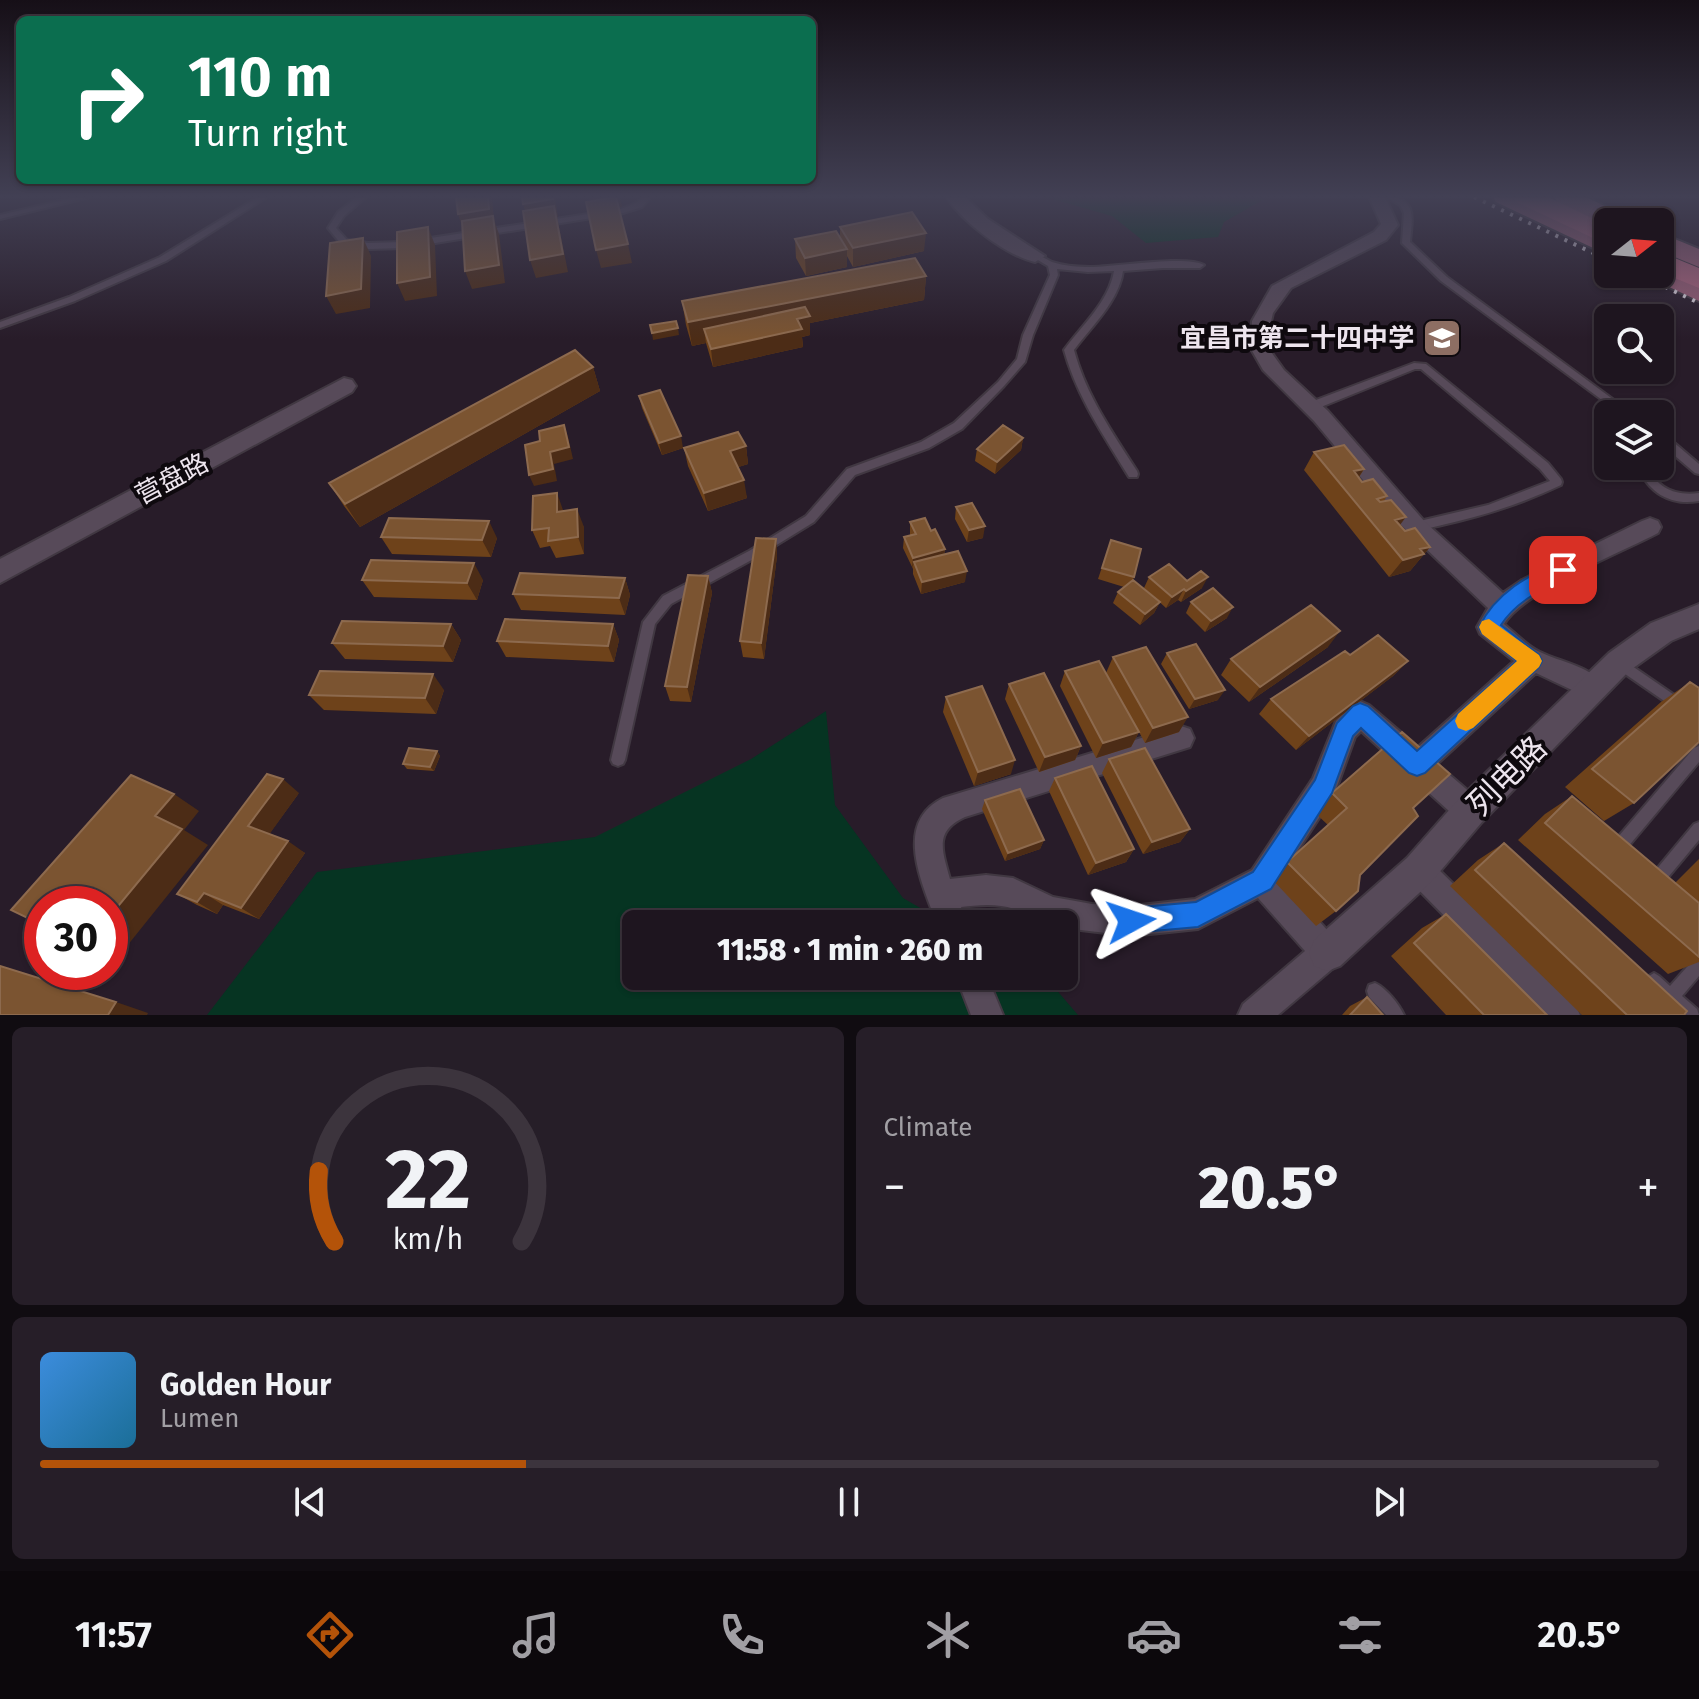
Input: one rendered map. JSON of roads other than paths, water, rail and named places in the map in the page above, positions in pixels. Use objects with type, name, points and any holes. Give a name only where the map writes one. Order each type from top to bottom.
[{"type":"highway","points":[[1674,255],[1699,267]]},
{"type":"highway","points":[[1674,267],[1699,279]]},
{"type":"main road","points":[[1674,246],[1699,259]]},
{"type":"main road","points":[[1674,278],[1699,290]]},
{"type":"street","points":[[1016,244],[1044,260]]},
{"type":"street","points":[[1363,244],[1285,284],[1273,294],[1265,308],[1259,335],[1261,352],[1274,370],[1312,406],[1414,526],[1502,606]]},
{"type":"street","name":"营盘路","points":[[0,572],[344,386]]},
{"type":"street","points":[[1593,689],[1552,667],[1532,661],[1489,627],[1502,606],[1530,587],[1650,527]]},
{"type":"street","name":"列电路","points":[[1327,953],[1419,870],[1470,811],[1619,662],[1661,632],[1699,616]]},
{"type":"street","points":[[1417,765],[1532,661]]},
{"type":"street","points":[[942,894],[986,890],[1013,893],[1051,911],[1092,919],[1131,921],[1198,914],[1262,880],[1324,786],[1345,730],[1360,713],[1470,811]]},
{"type":"street","points":[[947,910],[929,851],[931,826],[943,813],[962,804],[1181,738]]},
{"type":"street","points":[[1419,870],[1564,1015]]},
{"type":"street","points":[[1254,1015],[1327,953],[1262,880]]},
{"type":"street","points":[[977,990],[987,1015]]},
{"type":"lane","points":[[0,325],[72,299],[163,259],[187,244]]},
{"type":"lane","points":[[358,244],[408,244]]},
{"type":"lane","points":[[1407,244],[1444,279],[1609,400]]},
{"type":"lane","points":[[1044,260],[1070,269],[1177,263],[1200,265]]},
{"type":"lane","points":[[618,760],[649,622],[667,600],[810,519],[851,472],[925,445],[958,426],[1022,360],[1028,335],[1054,275],[1044,260]]},
{"type":"lane","points":[[1119,268],[1116,289],[1069,350],[1073,368],[1091,404],[1133,474]]},
{"type":"lane","points":[[1312,406],[1414,366],[1423,366],[1544,466],[1557,482],[1525,498],[1471,515],[1414,526]]},
{"type":"lane","points":[[1674,451],[1699,470]]},
{"type":"lane","points":[[1646,480],[1664,493],[1685,500],[1699,497]]},
{"type":"lane","points":[[1619,662],[1699,719]]},
{"type":"lane","points":[[1616,848],[1699,752]]},
{"type":"lane","points":[[1656,882],[1699,829]]},
{"type":"lane","points":[[1661,1015],[1671,997],[1699,964]]},
{"type":"lane","points":[[1636,966],[1691,1015]]},
{"type":"lane","points":[[1375,991],[1396,1015]]},
{"type":"railway","points":[[1575,244],[1594,253]]},
{"type":"railway","points":[[1667,288],[1699,303]]},
{"type":"place","name":"宜昌市第二十四中学","points":[[1442,338]]}]
